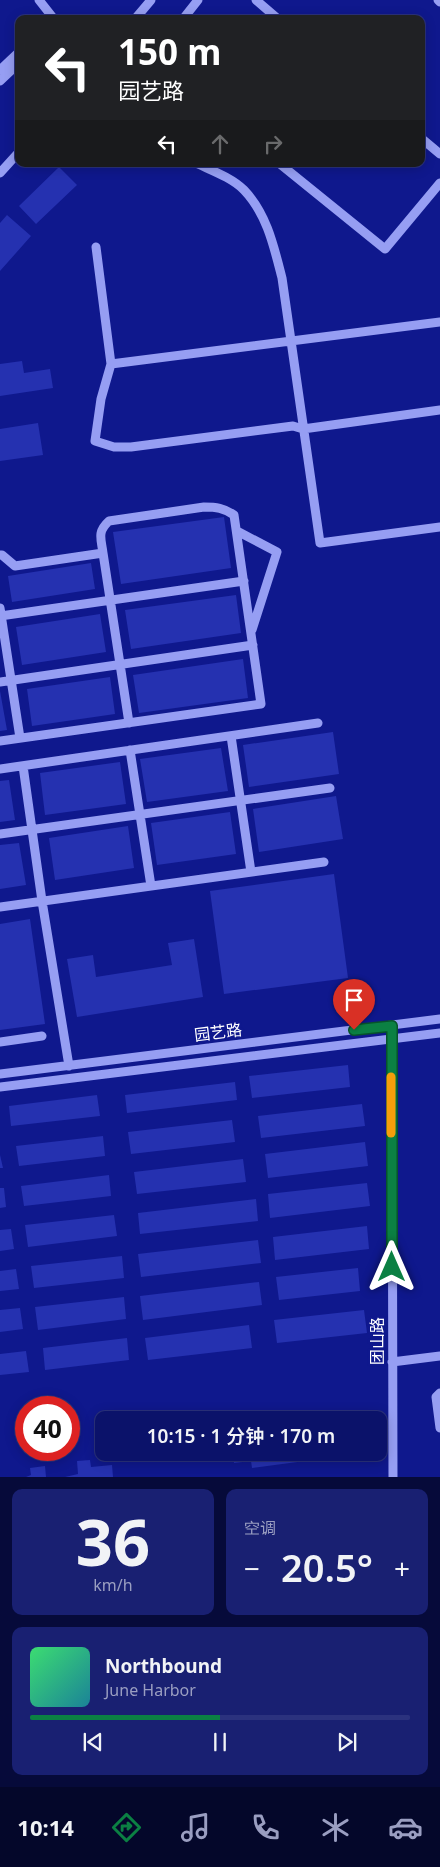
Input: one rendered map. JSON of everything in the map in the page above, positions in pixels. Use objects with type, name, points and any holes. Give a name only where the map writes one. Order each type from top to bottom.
[{"type":"street","points":[[39,0],[51,15]]},
{"type":"street","points":[[138,15],[151,0]]},
{"type":"street","points":[[186,15],[198,0]]},
{"type":"street","points":[[256,0],[273,15]]},
{"type":"street","points":[[0,70],[15,56]]},
{"type":"street","points":[[0,81],[15,67]]},
{"type":"street","points":[[425,141],[440,154]]},
{"type":"street","points":[[0,173],[15,156]]},
{"type":"street","points":[[205,167],[243,189],[260,210],[272,241],[282,278],[320,543],[440,527]]},
{"type":"street","points":[[284,167],[385,249],[440,183]]},
{"type":"street","points":[[96,247],[111,364],[101,398],[95,441],[114,447],[130,447],[293,426],[303,429],[440,410]]},
{"type":"street","points":[[111,364],[440,322]]},
{"type":"street","points":[[0,741],[20,738],[128,723],[262,704],[234,515],[225,509],[217,507],[109,521],[103,527],[100,535],[128,723]]},
{"type":"street","points":[[237,531],[277,552],[251,632]]},
{"type":"street","points":[[0,555],[15,566],[103,552]]},
{"type":"street","points":[[20,738],[0,613],[111,600],[244,581]]},
{"type":"street","points":[[0,682],[253,645]]},
{"type":"street","points":[[0,769],[318,723]]},
{"type":"street","points":[[231,736],[251,872]]},
{"type":"street","points":[[130,750],[151,886]]},
{"type":"street","points":[[23,766],[42,901],[69,1066]]},
{"type":"street","points":[[0,834],[330,788]]},
{"type":"street","points":[[0,907],[324,862]]},
{"type":"street","name":"园艺路","points":[[0,1074],[440,1020]]},
{"type":"street","name":"团山路","points":[[392,1026],[392,1477]]},
{"type":"street","name":"园艺路","points":[[0,1087],[440,1033]]},
{"type":"street","points":[[0,1042],[42,1036]]},
{"type":"street","points":[[392,1362],[440,1356]]},
{"type":"street","points":[[440,1393],[436,1396],[440,1428]]},
{"type":"building","points":[[59,167],[77,185],[36,224],[19,206]]},
{"type":"building","points":[[7,215],[31,236],[0,271],[0,223]]},
{"type":"building","points":[[22,361],[24,373],[50,369],[53,388],[0,396],[0,364]]},
{"type":"building","points":[[38,423],[43,455],[0,461],[0,429]]},
{"type":"building","points":[[224,517],[231,568],[121,584],[113,532]]},
{"type":"building","points":[[91,563],[95,589],[12,602],[8,576]]},
{"type":"building","points":[[236,595],[241,633],[131,649],[125,610]]},
{"type":"building","points":[[100,614],[106,652],[22,665],[16,627]]},
{"type":"building","points":[[243,659],[248,698],[139,713],[133,675]]},
{"type":"building","points":[[110,677],[115,714],[32,726],[27,689]]},
{"type":"building","points":[[0,691],[7,730],[0,731]]},
{"type":"building","points":[[333,732],[339,774],[249,787],[243,745]]},
{"type":"building","points":[[221,748],[228,791],[147,802],[140,759]]},
{"type":"building","points":[[120,762],[126,804],[45,815],[40,773]]},
{"type":"building","points":[[9,780],[15,820],[0,822],[0,781]]},
{"type":"building","points":[[336,796],[343,839],[259,852],[253,809]]},
{"type":"building","points":[[230,812],[236,854],[157,865],[151,823]]},
{"type":"building","points":[[128,826],[134,868],[55,880],[49,838]]},
{"type":"building","points":[[19,843],[26,885],[0,889],[0,845]]},
{"type":"building","points":[[334,874],[348,978],[224,994],[210,891]]},
{"type":"building","points":[[30,919],[45,1024],[0,1030],[0,924]]},
{"type":"building","points":[[194,939],[203,997],[77,1017],[67,959],[93,955],[96,977],[172,965],[168,943]]},
{"type":"building","points":[[348,1065],[350,1087],[252,1098],[249,1076]]},
{"type":"building","points":[[235,1082],[237,1100],[127,1113],[125,1095]]},
{"type":"building","points":[[97,1095],[100,1116],[11,1126],[9,1106]]},
{"type":"building","points":[[362,1104],[365,1126],[261,1138],[258,1116]]},
{"type":"building","points":[[232,1120],[235,1142],[131,1154],[128,1132]]},
{"type":"building","points":[[103,1136],[105,1156],[19,1166],[16,1146]]},
{"type":"building","points":[[365,1142],[368,1166],[268,1178],[265,1154]]},
{"type":"building","points":[[0,1155],[3,1168],[0,1168]]},
{"type":"building","points":[[243,1159],[246,1182],[137,1194],[134,1172]]},
{"type":"building","points":[[109,1175],[111,1196],[24,1206],[21,1186]]},
{"type":"building","points":[[367,1183],[370,1206],[270,1218],[268,1194]]},
{"type":"building","points":[[0,1188],[4,1188],[6,1207],[0,1208]]},
{"type":"building","points":[[256,1199],[258,1221],[140,1234],[138,1213]]},
{"type":"building","points":[[114,1215],[117,1236],[28,1247],[25,1225]]},
{"type":"building","points":[[367,1226],[369,1249],[275,1260],[273,1237]]},
{"type":"building","points":[[11,1229],[14,1249],[0,1251],[0,1230]]},
{"type":"building","points":[[258,1240],[261,1263],[141,1277],[138,1254]]},
{"type":"building","points":[[122,1256],[124,1278],[34,1288],[31,1266]]},
{"type":"building","points":[[358,1268],[360,1291],[279,1300],[276,1277]]},
{"type":"building","points":[[16,1269],[19,1289],[0,1291],[0,1271]]},
{"type":"building","points":[[259,1282],[262,1305],[143,1320],[140,1296]]},
{"type":"building","points":[[124,1297],[126,1319],[38,1330],[35,1307]]},
{"type":"building","points":[[20,1308],[23,1329],[0,1332],[0,1310]]},
{"type":"building","points":[[364,1310],[367,1333],[277,1343],[274,1320]]},
{"type":"building","points":[[249,1325],[252,1348],[148,1360],[145,1338]]},
{"type":"building","points":[[127,1338],[129,1360],[45,1370],[43,1348]]},
{"type":"building","points":[[26,1351],[29,1372],[0,1375],[0,1354]]},
{"type":"building","points":[[90,1460],[91,1467],[112,1465],[113,1477],[65,1477],[78,1474],[77,1461]]},
{"type":"building","points":[[234,1461],[251,1461],[234,1463]]},
{"type":"building","points":[[251,1461],[305,1461],[252,1468]]},
{"type":"building","points":[[45,1466],[46,1477],[26,1477],[31,1475],[30,1468]]},
{"type":"slow traffic","points":[[391,1077],[391,1133]]},
{"type":"route","points":[[354,1030],[392,1026],[392,1267]]}]
